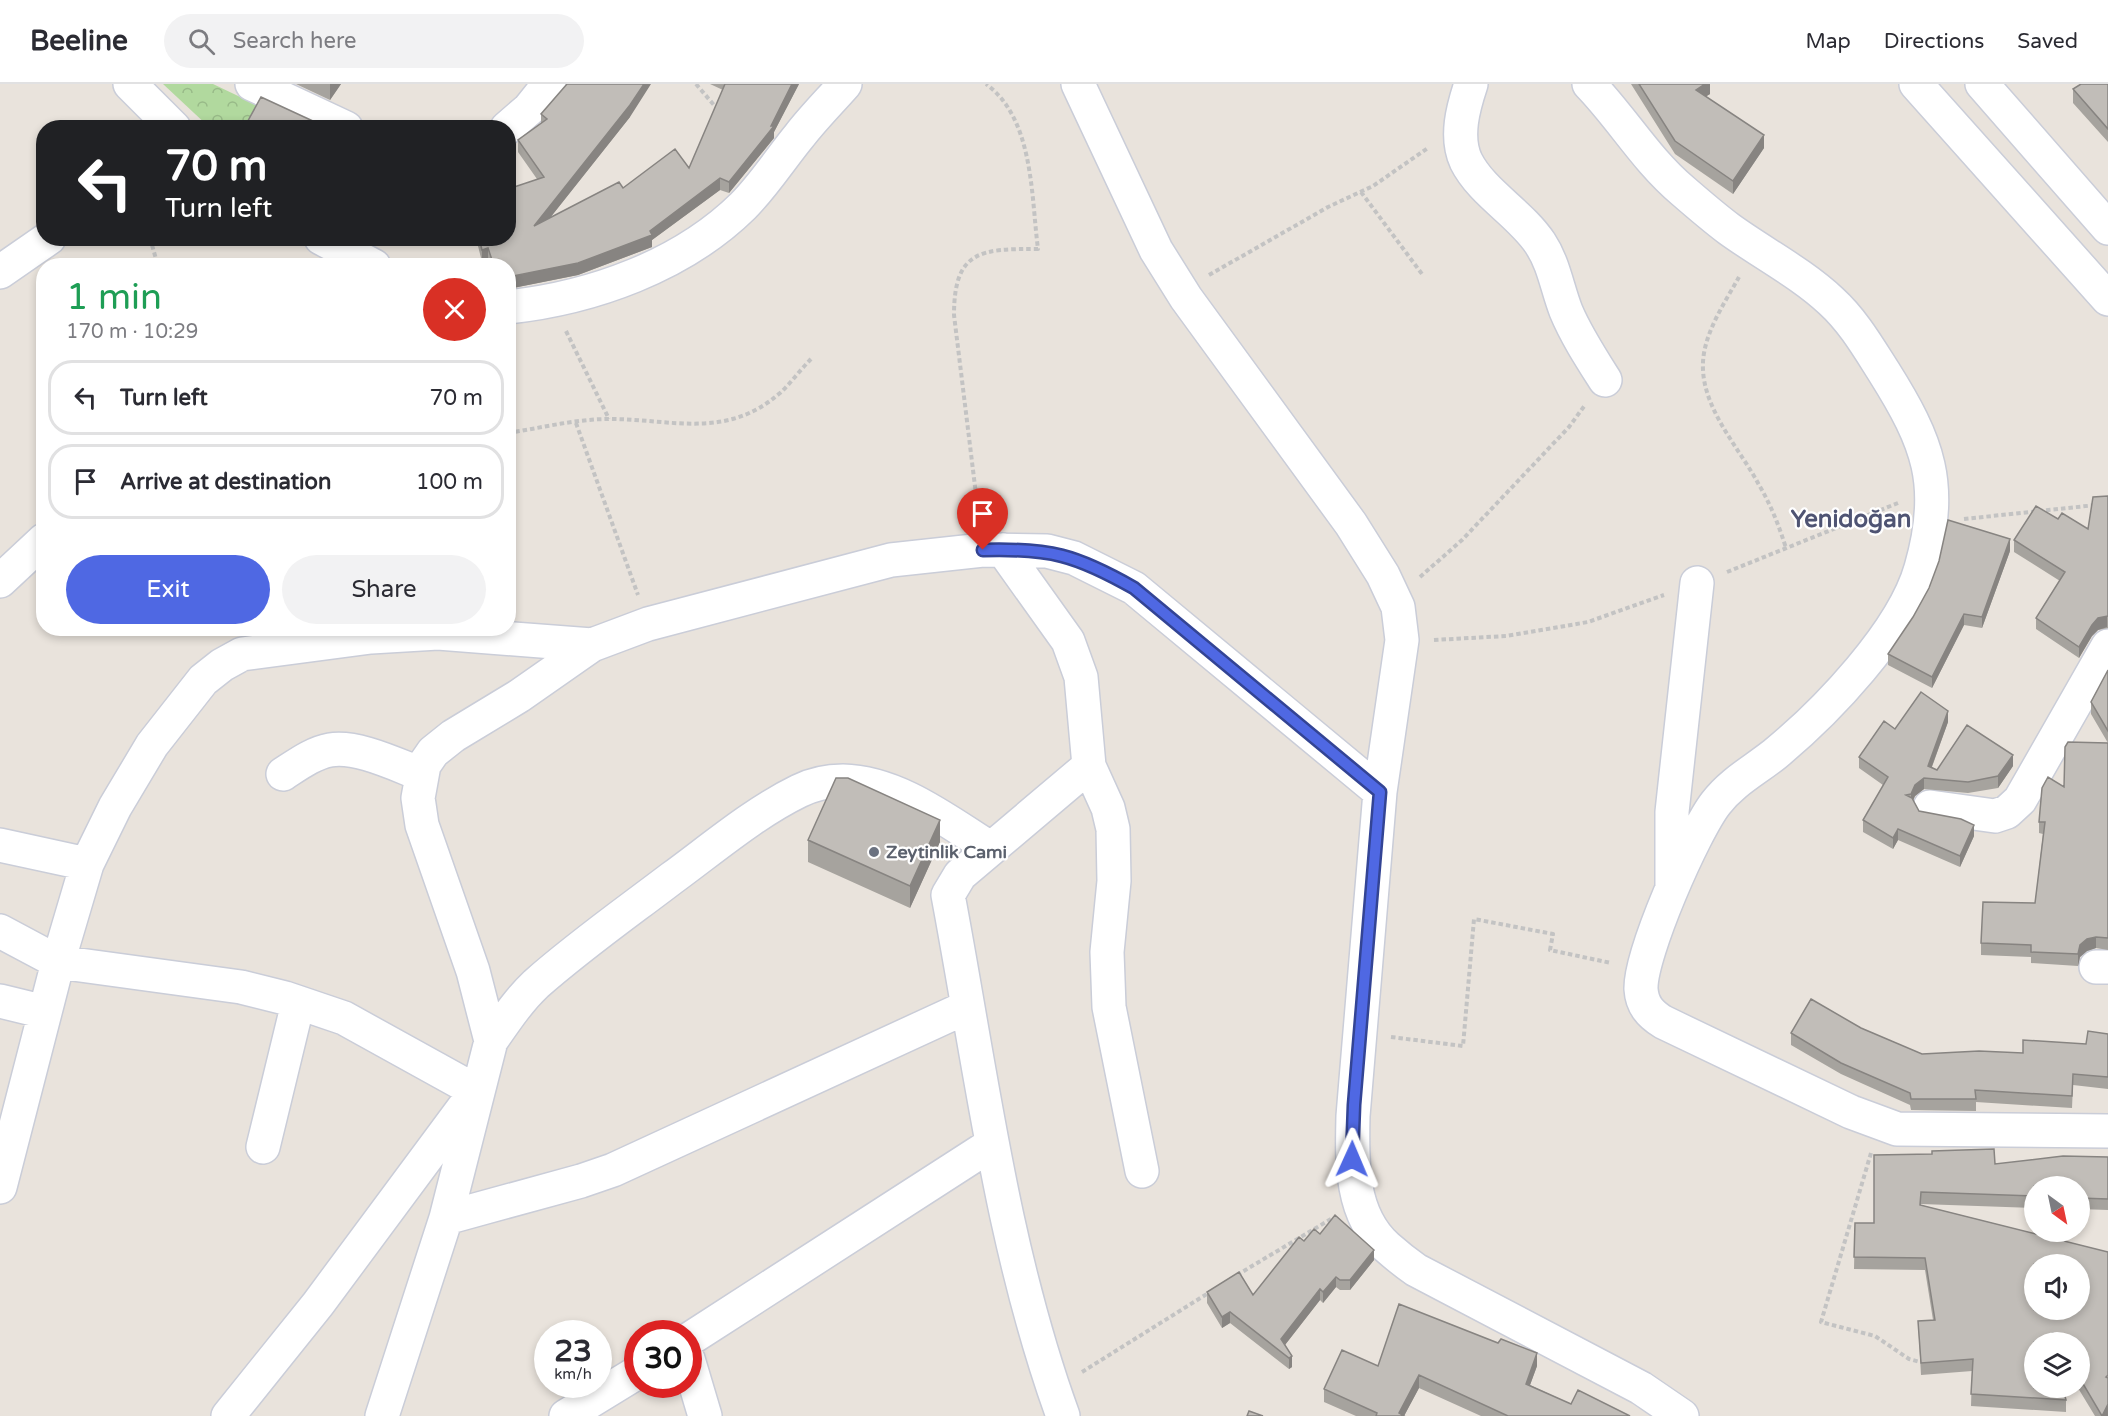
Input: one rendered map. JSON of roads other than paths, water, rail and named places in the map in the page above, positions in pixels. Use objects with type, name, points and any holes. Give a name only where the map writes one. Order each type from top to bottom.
[{"type":"street","points":[[130,84],[166,120]]},
{"type":"street","points":[[252,84],[329,120]]},
{"type":"street","points":[[516,120],[529,109],[549,84]]},
{"type":"street","points":[[516,306],[551,300],[621,279],[679,255],[711,235],[745,204],[799,135],[845,84]]},
{"type":"street","points":[[1078,84],[1144,226],[1182,291],[1351,524],[1383,575],[1398,607],[1402,632],[1401,657],[1380,792],[1353,1116],[1352,1159],[1360,1202],[1372,1229],[1385,1246],[1416,1270],[1641,1388],[1682,1416]]},
{"type":"street","points":[[1471,84],[1461,126],[1462,147],[1467,161],[1475,174],[1539,241],[1556,277],[1566,312],[1605,380]]},
{"type":"street","points":[[1589,84],[1644,152],[1679,189],[1730,230],[1829,299],[1859,333],[1913,419],[1928,462],[1932,490],[1930,523],[1921,569],[1894,624],[1866,662],[1823,709],[1777,752],[1725,792],[1713,806],[1672,891],[1643,970],[1641,990],[1644,1005],[1653,1016],[1880,1124],[1898,1129],[2108,1131]]},
{"type":"street","points":[[1916,84],[2108,299]]},
{"type":"street","points":[[1982,84],[2108,228]]},
{"type":"street","points":[[0,272],[37,246]]},
{"type":"street","points":[[336,246],[359,258]]},
{"type":"street","points":[[0,581],[36,547]]},
{"type":"street","points":[[491,1041],[473,971],[422,825],[418,798],[424,765],[434,752],[453,736],[519,696],[592,645],[648,624],[891,560],[993,550],[1047,551],[1074,558],[1134,588],[1380,792]]},
{"type":"street","points":[[993,550],[1053,616],[1076,659],[1081,677],[1089,766],[1108,808],[1113,829],[1114,881],[1107,952],[1109,1007],[1142,1171]]},
{"type":"street","points":[[1672,891],[1672,812],[1697,583]]},
{"type":"street","points":[[0,1187],[58,962],[87,864],[114,807],[158,736],[203,680],[222,665],[242,654],[359,638],[391,636]]},
{"type":"street","points":[[476,636],[592,645]]},
{"type":"street","points":[[1930,807],[1995,816],[2007,812],[2020,800],[2108,646]]},
{"type":"street","points":[[283,774],[315,755],[330,750],[345,749],[422,774]]},
{"type":"street","points":[[1058,1403],[1026,1293],[992,1144],[948,895],[960,875],[1089,766]]},
{"type":"street","points":[[382,1416],[446,1218],[476,1091],[491,1041],[511,1012],[535,986],[579,948],[765,811],[800,791],[822,782],[845,781],[872,787],[926,808],[990,848]]},
{"type":"street","points":[[0,845],[87,864]]},
{"type":"street","points":[[0,931],[58,962],[241,987],[344,1018],[476,1091]]},
{"type":"street","points":[[0,1001],[45,1012]]},
{"type":"street","points":[[263,1147],[298,1003]]},
{"type":"street","points":[[446,1218],[581,1182],[622,1166],[967,1007]]},
{"type":"street","points":[[228,1416],[318,1304],[476,1091]]},
{"type":"street","points":[[702,1331],[992,1144]]},
{"type":"street","points":[[566,1416],[624,1381]]},
{"type":"street","points":[[700,1398],[705,1416]]},
{"type":"place","name":"Zeytinlik Cami","points":[[874,852]]},
{"type":"district","name":"Yenidoğan","points":[[1851,519]]}]
